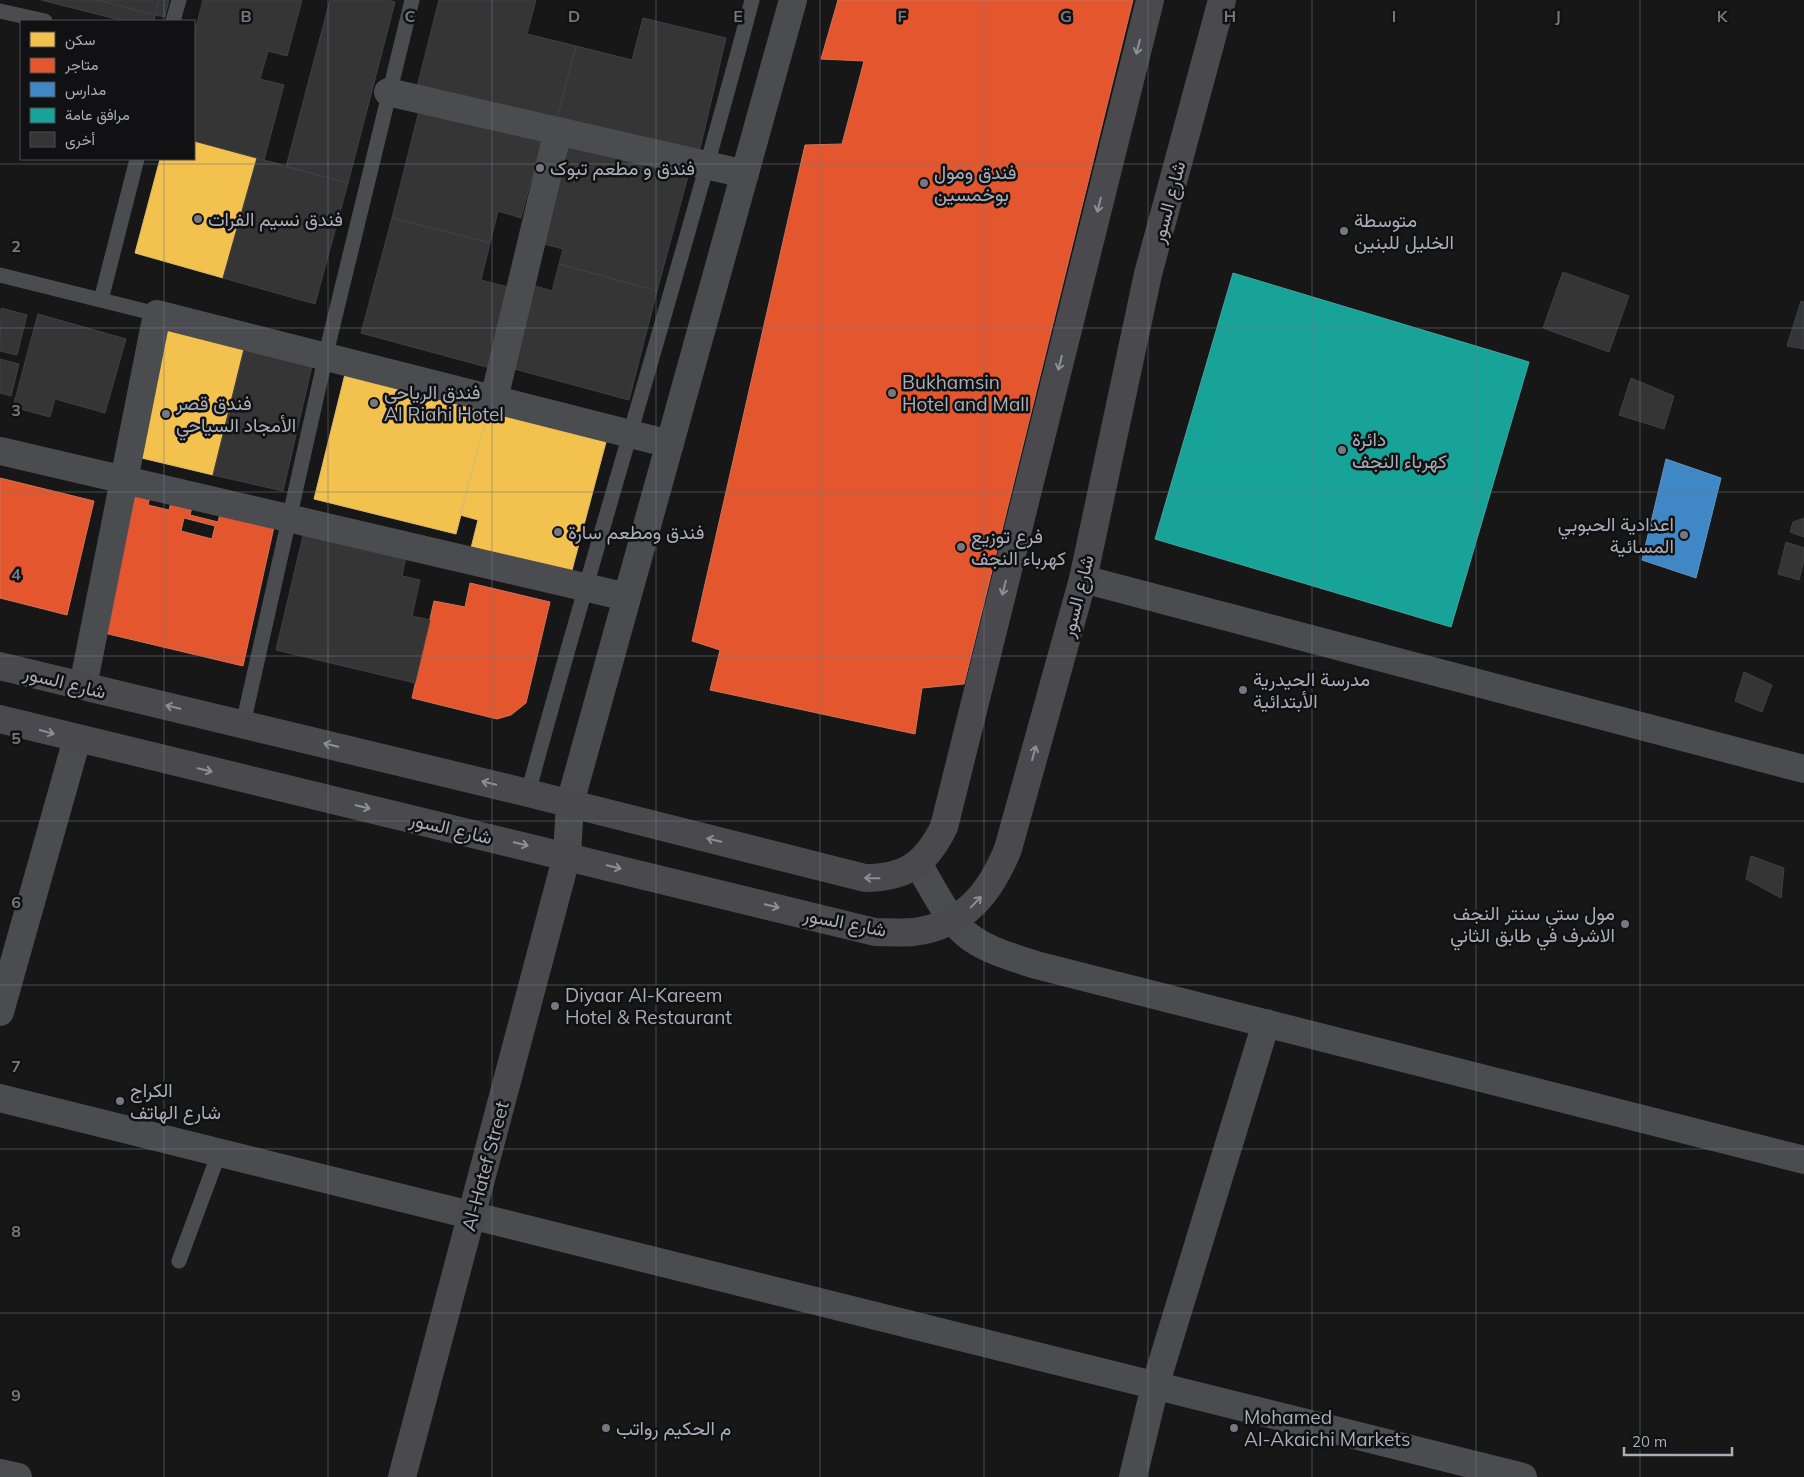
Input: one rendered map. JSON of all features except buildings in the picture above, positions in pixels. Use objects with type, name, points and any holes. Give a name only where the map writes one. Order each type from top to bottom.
[{"type":"street","points":[[567,855],[570,803],[793,0]]},
{"type":"street","name":"شارع السور","points":[[0,666],[570,803],[864,878],[881,878],[918,864],[934,848],[944,827],[1150,0]]},
{"type":"street","name":"شارع السور","points":[[0,719],[77,740],[567,855],[875,932],[915,932],[953,920],[973,906],[988,889],[1008,849],[1082,579],[1148,274],[1222,0]]},
{"type":"street","points":[[388,92],[744,174]]},
{"type":"street","points":[[494,399],[558,131]]},
{"type":"street","points":[[82,686],[157,314],[670,444]]},
{"type":"street","points":[[0,451],[627,597]]},
{"type":"street","points":[[1082,579],[1804,769]]},
{"type":"street","points":[[0,1012],[77,740]]},
{"type":"street","name":"Al-Hatef Street","points":[[402,1477],[567,855]]},
{"type":"street","points":[[918,864],[953,920],[966,934],[982,944],[1036,965],[1804,1160]]},
{"type":"street","points":[[1133,1477],[1155,1386],[1266,1023]]},
{"type":"street","points":[[0,1098],[1522,1477]]},
{"type":"street","points":[[0,1473],[18,1477]]},
{"type":"lane","points":[[173,20],[179,0]]},
{"type":"lane","points":[[243,724],[388,92],[412,0]]},
{"type":"lane","points":[[528,793],[628,433],[708,166],[752,0]]},
{"type":"lane","points":[[0,11],[40,20]]},
{"type":"lane","points":[[100,300],[137,160]]},
{"type":"lane","points":[[0,275],[157,314]]},
{"type":"lane","points":[[179,1261],[218,1153]]},
{"type":"place","name":"فندق و مطعم تبوک","points":[[540,168]]},
{"type":"place","name":"فندق ومول بوخمسين","points":[[924,183]]},
{"type":"place","name":"فندق نسيم الفرات","points":[[198,219]]},
{"type":"place","name":"متوسطة الخليل للبنين","points":[[1344,231]]},
{"type":"place","name":"Bukhamsin Hotel and Mall","points":[[892,393]]},
{"type":"place","name":"فندق الرياحي Al Riahi Hotel","points":[[374,403]]},
{"type":"place","name":"فندق قصر الأمجاد السياحي","points":[[166,414]]},
{"type":"place","name":"دائرة كهرباء النجف","points":[[1342,450]]},
{"type":"place","name":"فندق ومطعم سارة","points":[[558,532]]},
{"type":"place","name":"اعدادية الحبوبي المسائية","points":[[1684,535]]},
{"type":"place","name":"فرع توزيع كهرباء النجف","points":[[961,547]]},
{"type":"place","name":"مدرسة الحيدرية الأبتدائية","points":[[1243,690]]},
{"type":"place","name":"مول ستي سنتر النجف الاشرف في طابق الثاني","points":[[1625,924]]},
{"type":"place","name":"Diyaar Al-Kareem Hotel & Restaurant","points":[[555,1006]]},
{"type":"place","name":"الكراج شارع الهاتف","points":[[120,1101]]},
{"type":"place","name":"م الحكيم رواتب","points":[[606,1428]]},
{"type":"place","name":"Mohamed Al-Akaichi Markets","points":[[1234,1428]]}]
